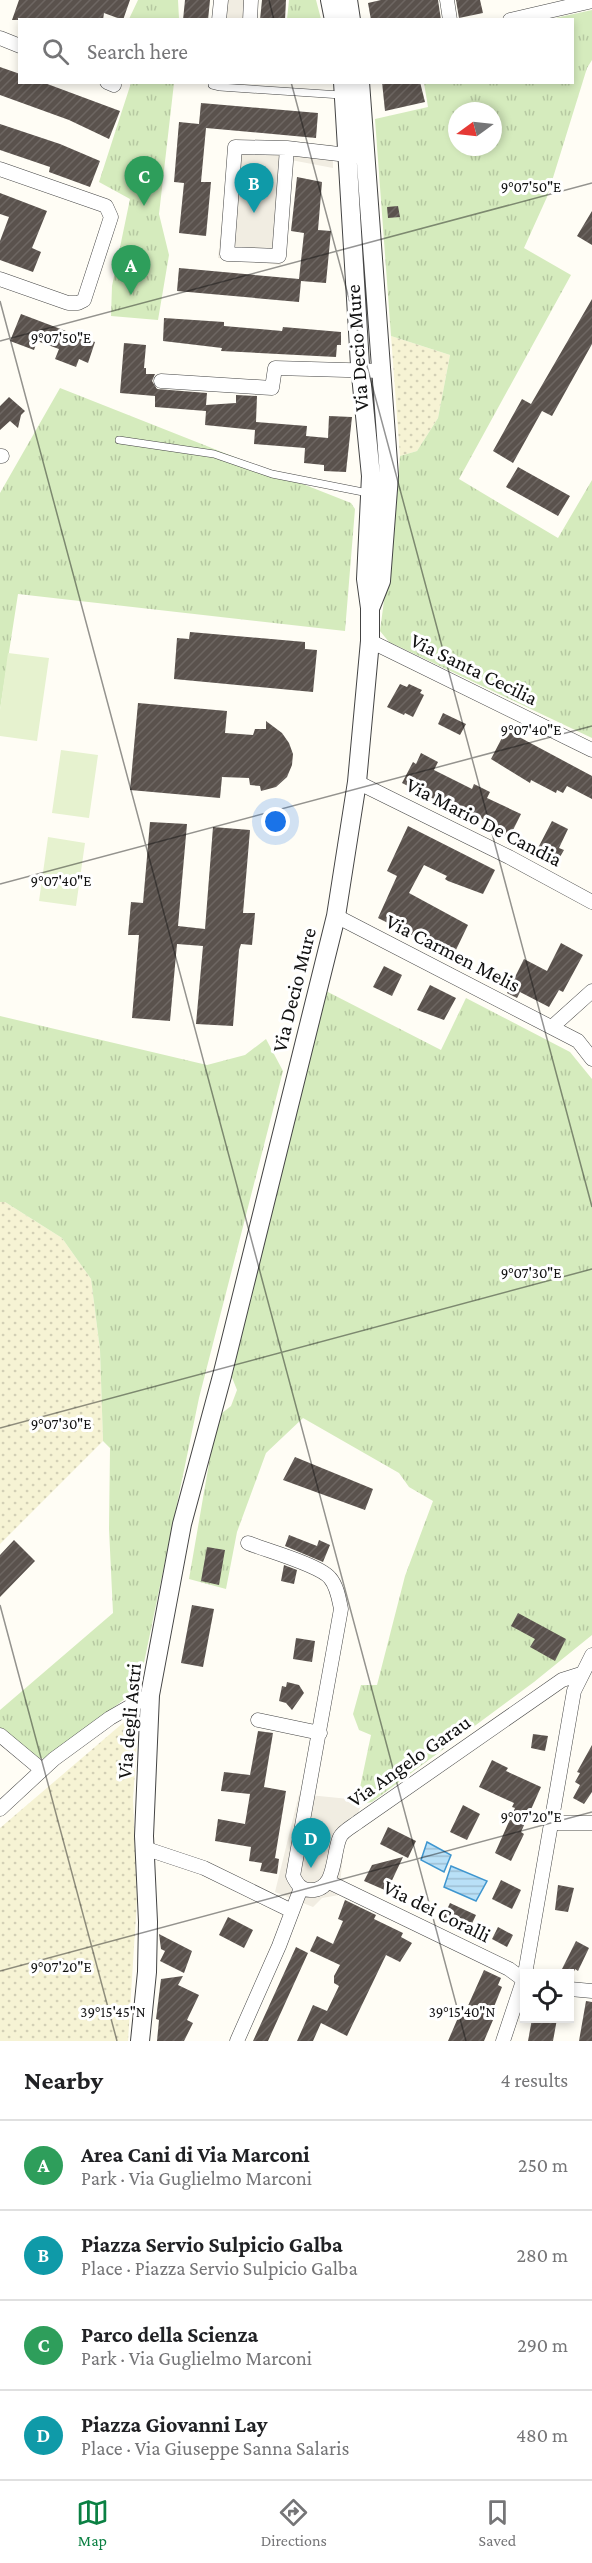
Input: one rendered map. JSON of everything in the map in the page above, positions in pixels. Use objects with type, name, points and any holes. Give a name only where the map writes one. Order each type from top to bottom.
[{"type":"street","points":[[219,18],[221,0]]},
{"type":"street","points":[[250,18],[251,0]]},
{"type":"street","points":[[330,0],[334,18]]},
{"type":"street","points":[[348,0],[351,18]]},
{"type":"street","points":[[447,0],[450,18]]},
{"type":"street","points":[[516,18],[539,11],[592,1]]},
{"type":"street","points":[[0,38],[18,45]]},
{"type":"street","name":"Via Decio Mure","points":[[222,1377],[336,916],[357,782],[370,641],[370,608],[366,579],[371,476],[361,370],[358,156],[360,84]]},
{"type":"street","name":"Via Decio Mure","points":[[344,89],[358,156],[381,372],[389,476],[381,580],[370,608]]},
{"type":"street","points":[[287,148],[279,256],[227,254],[235,147],[287,148],[358,156]]},
{"type":"street","points":[[0,169],[106,206],[111,217],[84,300],[78,303],[68,303],[0,279]]},
{"type":"street","points":[[161,381],[272,388],[275,368],[381,372]]},
{"type":"street","name":"Via Santa Cecilia","points":[[370,641],[592,750]]},
{"type":"street","name":"Via Mario De Candia","points":[[357,782],[592,902]]},
{"type":"street","name":"Via Carmen Melis","points":[[336,916],[578,1041],[592,1059]]},
{"type":"street","points":[[552,1027],[592,992]]},
{"type":"street","name":"Via degli Astri","points":[[141,2041],[147,1952],[144,1848],[150,1695],[182,1524],[222,1377]]},
{"type":"street","points":[[237,2041],[292,1911],[341,1609],[336,1588],[330,1577],[318,1570],[248,1543]]},
{"type":"street","points":[[526,1969],[574,1691],[592,1655]]},
{"type":"street","name":"Via Angelo Garau","points":[[329,1882],[341,1836],[562,1680],[581,1674]]},
{"type":"street","points":[[0,1809],[42,1770],[110,1718],[150,1695]]},
{"type":"street","points":[[258,1720],[320,1733]]},
{"type":"street","points":[[0,1735],[42,1770]]},
{"type":"street","points":[[552,1823],[592,1823]]},
{"type":"street","points":[[144,1848],[204,1868],[292,1911]]},
{"type":"street","points":[[297,1882],[309,1890],[319,1889],[329,1882]]},
{"type":"street","name":"Via dei Coralli","points":[[329,1882],[509,1969],[520,1977]]},
{"type":"street","points":[[574,1989],[592,1991]]},
{"type":"street","points":[[503,2041],[520,1992]]},
{"type":"lane","points":[[212,84],[220,87],[344,89]]},
{"type":"lane","points":[[119,440],[214,454],[272,474],[370,493]]},
{"type":"shaded area","points":[[215,0],[257,0],[256,18],[214,18]]},
{"type":"shaded area","points":[[230,140],[333,145],[333,168],[291,160],[281,265],[218,258]]},
{"type":"shaded area","points":[[391,336],[450,355],[438,418],[417,451],[400,456]]},
{"type":"shaded area","points":[[0,1202],[5,1202],[62,1238],[91,1279],[100,1350],[103,1441],[0,1544]]},
{"type":"shaded area","points":[[130,1717],[136,1718],[138,1727],[133,1799],[137,1900],[128,2041],[0,2041],[0,1828]]},
{"type":"shaded area","points":[[299,1794],[359,1800],[362,1804],[344,1844],[339,1895],[322,1898],[313,1907],[275,1892]]},
{"type":"green space","points":[[138,0],[178,0],[179,18],[129,18]]},
{"type":"green space","points":[[289,0],[316,0],[321,18],[287,18]]},
{"type":"green space","points":[[592,10],[592,60],[587,68],[547,197],[524,248],[571,275],[459,479],[558,538],[592,480],[592,738],[389,642],[380,631],[396,509],[400,456],[417,451],[438,418],[450,355],[391,336],[375,119],[428,107],[424,84],[574,84],[574,18],[556,18]]},
{"type":"green space","points":[[131,84],[174,84],[159,214],[169,255],[158,320],[111,316],[112,286],[130,199],[99,182]]},
{"type":"green space","points":[[60,388],[351,503],[355,509],[345,631],[18,594],[0,710],[0,493]]},
{"type":"green space","points":[[8,653],[49,658],[37,741],[0,736],[0,710]]},
{"type":"green space","points":[[61,750],[98,755],[89,818],[52,813]]},
{"type":"green space","points":[[48,837],[85,843],[76,906],[39,901]]},
{"type":"green space","points":[[326,991],[441,1050],[466,998],[570,1052],[592,1079],[592,1635],[534,1682],[372,1802],[362,1804],[358,1797],[371,1735],[359,1730],[353,1714],[361,1685],[377,1685],[405,1576],[433,1501],[409,1487],[399,1473],[303,1418],[266,1453],[237,1532],[226,1589],[189,1579],[217,1417],[231,1406],[237,1390],[231,1375]]},
{"type":"green space","points":[[0,1016],[207,1065],[245,1055],[266,1039],[283,1071],[199,1398],[140,1682],[126,1698],[47,1759],[37,1758],[0,1729],[0,1710],[113,1613],[109,1529],[110,1448],[103,1441],[100,1350],[91,1279],[62,1238],[5,1202],[0,1202]]},
{"type":"water","points":[[427,1842],[451,1855],[444,1872],[421,1860]]},
{"type":"water","points":[[451,1866],[487,1881],[476,1901],[444,1887]]},
{"type":"building","points":[[19,0],[130,0],[124,18],[104,13],[103,18],[18,18],[18,20],[12,20]]},
{"type":"building","points":[[185,0],[210,0],[208,18],[183,18]]},
{"type":"building","points":[[262,0],[286,0],[285,18],[260,18]]},
{"type":"building","points":[[381,0],[438,0],[441,18],[371,18],[368,3]]},
{"type":"building","points":[[456,0],[480,0],[483,13],[459,18]]},
{"type":"building","points":[[0,67],[18,73],[18,84],[47,84],[120,111],[109,139],[69,120],[0,95]]},
{"type":"building","points":[[382,84],[420,84],[425,102],[385,111]]},
{"type":"building","points":[[201,103],[318,113],[316,138],[206,128],[201,182],[211,182],[206,236],[179,233],[184,183],[174,182],[179,122],[199,124]]},
{"type":"building","points":[[0,124],[60,144],[100,161],[90,187],[49,172],[50,167],[0,150]]},
{"type":"building","points":[[297,177],[322,182],[318,230],[331,231],[326,283],[301,281],[299,302],[177,291],[179,268],[299,279],[304,233],[291,231]]},
{"type":"building","points":[[0,193],[47,211],[32,248],[41,252],[33,272],[0,260],[0,241],[9,217],[0,214]]},
{"type":"building","points":[[398,206],[400,217],[388,218],[387,207]]},
{"type":"building","points":[[592,211],[592,245],[577,236]]},
{"type":"building","points":[[592,299],[592,344],[552,416],[542,411],[513,463],[493,451],[522,399],[531,404]]},
{"type":"building","points":[[21,314],[95,342],[88,363],[79,359],[76,367],[55,359],[59,349],[37,341],[34,350],[10,341]]},
{"type":"building","points":[[164,318],[224,322],[224,326],[282,331],[283,327],[341,332],[341,345],[337,345],[336,357],[221,351],[222,348],[163,341]]},
{"type":"building","points":[[124,343],[146,345],[144,368],[146,368],[146,374],[155,374],[152,381],[157,389],[207,393],[206,405],[236,403],[236,395],[257,396],[256,422],[307,426],[306,436],[328,438],[329,416],[352,417],[346,472],[324,471],[324,465],[304,463],[305,448],[254,444],[255,430],[205,425],[206,411],[155,407],[155,396],[120,393]]},
{"type":"building","points":[[9,397],[25,411],[21,415],[18,428],[10,421],[0,430],[0,406]]},
{"type":"building","points":[[518,467],[570,496],[558,516],[506,487]]},
{"type":"building","points":[[190,632],[305,642],[305,649],[317,650],[313,692],[174,679],[177,638],[189,639]]},
{"type":"building","points":[[400,684],[407,687],[409,684],[422,690],[420,693],[424,695],[413,717],[387,707]]},
{"type":"building","points":[[138,703],[227,711],[225,733],[253,735],[255,729],[266,729],[266,721],[282,733],[289,743],[293,754],[292,765],[287,777],[276,787],[261,791],[260,786],[250,785],[249,778],[222,777],[220,798],[130,790]]},
{"type":"building","points":[[443,713],[466,724],[460,735],[438,724]]},
{"type":"building","points":[[506,730],[592,776],[592,799],[567,786],[563,793],[557,790],[556,793],[531,780],[530,783],[491,759]]},
{"type":"building","points":[[421,753],[438,762],[434,770],[472,789],[474,784],[490,792],[487,798],[521,814],[509,838],[489,827],[491,823],[450,803],[448,806],[402,783],[413,762],[416,764]]},
{"type":"building","points":[[552,821],[568,829],[559,848],[564,850],[557,862],[539,854],[542,849],[538,848]]},
{"type":"building","points":[[150,822],[187,824],[178,926],[205,929],[213,827],[250,830],[243,913],[255,913],[252,945],[241,944],[239,950],[233,1026],[196,1024],[203,946],[177,944],[170,1021],[132,1018],[139,935],[128,935],[131,902],[143,903]]},
{"type":"building","points":[[408,826],[495,870],[483,894],[448,881],[445,879],[447,876],[424,865],[409,893],[468,925],[453,956],[439,950],[442,946],[421,934],[418,938],[378,918],[397,876],[387,871]]},
{"type":"building","points":[[561,943],[583,955],[563,992],[559,990],[549,1007],[520,992],[517,998],[507,993],[524,959],[547,971]]},
{"type":"building","points":[[384,966],[402,975],[392,996],[373,987]]},
{"type":"building","points":[[430,985],[456,998],[444,1020],[417,1010]]},
{"type":"building","points":[[295,1457],[373,1489],[365,1510],[283,1480]]},
{"type":"building","points":[[289,1535],[317,1546],[319,1540],[330,1545],[323,1562],[285,1546]]},
{"type":"building","points":[[14,1540],[35,1561],[0,1597],[0,1555]]},
{"type":"building","points":[[207,1547],[225,1550],[219,1585],[201,1581]]},
{"type":"building","points":[[284,1565],[297,1570],[294,1584],[281,1581]]},
{"type":"building","points":[[192,1605],[214,1609],[203,1667],[181,1663]]},
{"type":"building","points":[[518,1613],[566,1639],[555,1661],[530,1647],[535,1639],[511,1626]]},
{"type":"building","points":[[296,1638],[315,1641],[312,1662],[293,1659]]},
{"type":"building","points":[[287,1682],[299,1685],[304,1693],[292,1710],[286,1703],[279,1701],[282,1686],[286,1687]]},
{"type":"building","points":[[258,1731],[273,1733],[264,1787],[286,1791],[275,1858],[279,1859],[277,1874],[260,1871],[262,1863],[249,1861],[251,1847],[215,1841],[218,1819],[245,1824],[250,1794],[221,1791],[224,1772],[250,1775]]},
{"type":"building","points":[[533,1734],[548,1736],[545,1751],[531,1748]]},
{"type":"building","points":[[592,1745],[592,1792],[584,1804],[573,1798],[580,1785],[575,1782],[580,1773],[577,1772]]},
{"type":"building","points":[[492,1760],[508,1768],[506,1771],[541,1787],[521,1832],[524,1834],[511,1861],[495,1853],[515,1808],[512,1807],[514,1803],[479,1787]]},
{"type":"building","points":[[463,1805],[480,1814],[467,1840],[450,1832]]},
{"type":"building","points":[[388,1827],[416,1841],[408,1858],[380,1844]]},
{"type":"building","points":[[403,1857],[387,1891],[364,1881],[372,1865]]},
{"type":"building","points":[[501,1880],[521,1890],[512,1909],[492,1899]]},
{"type":"building","points":[[558,1885],[574,1888],[568,1912],[555,1910]]},
{"type":"building","points":[[345,1900],[376,1915],[374,1919],[403,1933],[401,1937],[412,1943],[400,1962],[386,1955],[347,2036],[321,2023],[313,2041],[297,2041],[313,2005],[327,2011],[339,1986],[334,1983],[334,1976],[340,1965],[310,1951],[317,1936],[333,1944],[343,1921],[338,1919]]},
{"type":"building","points":[[450,1903],[476,1915],[467,1934],[442,1920]]},
{"type":"building","points":[[228,1917],[253,1930],[244,1948],[219,1935]]},
{"type":"building","points":[[498,1927],[513,1935],[507,1947],[492,1939]]},
{"type":"building","points":[[159,1934],[192,1951],[184,1973],[160,1961],[165,1951],[161,1949]]},
{"type":"building","points":[[576,1941],[589,1948],[578,1971],[562,1969]]},
{"type":"building","points":[[296,1947],[308,1953],[268,2041],[253,2041]]},
{"type":"building","points":[[484,1970],[501,1978],[498,1985],[502,1987],[489,2019],[493,2020],[484,2041],[448,2041],[463,2006],[467,2008]]},
{"type":"building","points":[[183,1976],[178,1985],[199,1995],[187,2020],[193,2023],[184,2041],[157,2041],[159,2020],[156,2019],[161,1979]]},
{"type":"building","points":[[586,2001],[592,2002],[592,2041],[579,2041]]},
{"type":"building","points":[[531,2023],[556,2023],[553,2041],[528,2041]]},
{"type":"place","name":"Parco della Scienza","points":[[144,206]]},
{"type":"place","name":"Piazza Servio Sulpicio Galba","points":[[254,213]]},
{"type":"place","name":"Area Cani di Via Marconi","points":[[131,295]]},
{"type":"place","name":"Piazza Giovanni Lay","points":[[311,1868]]}]
